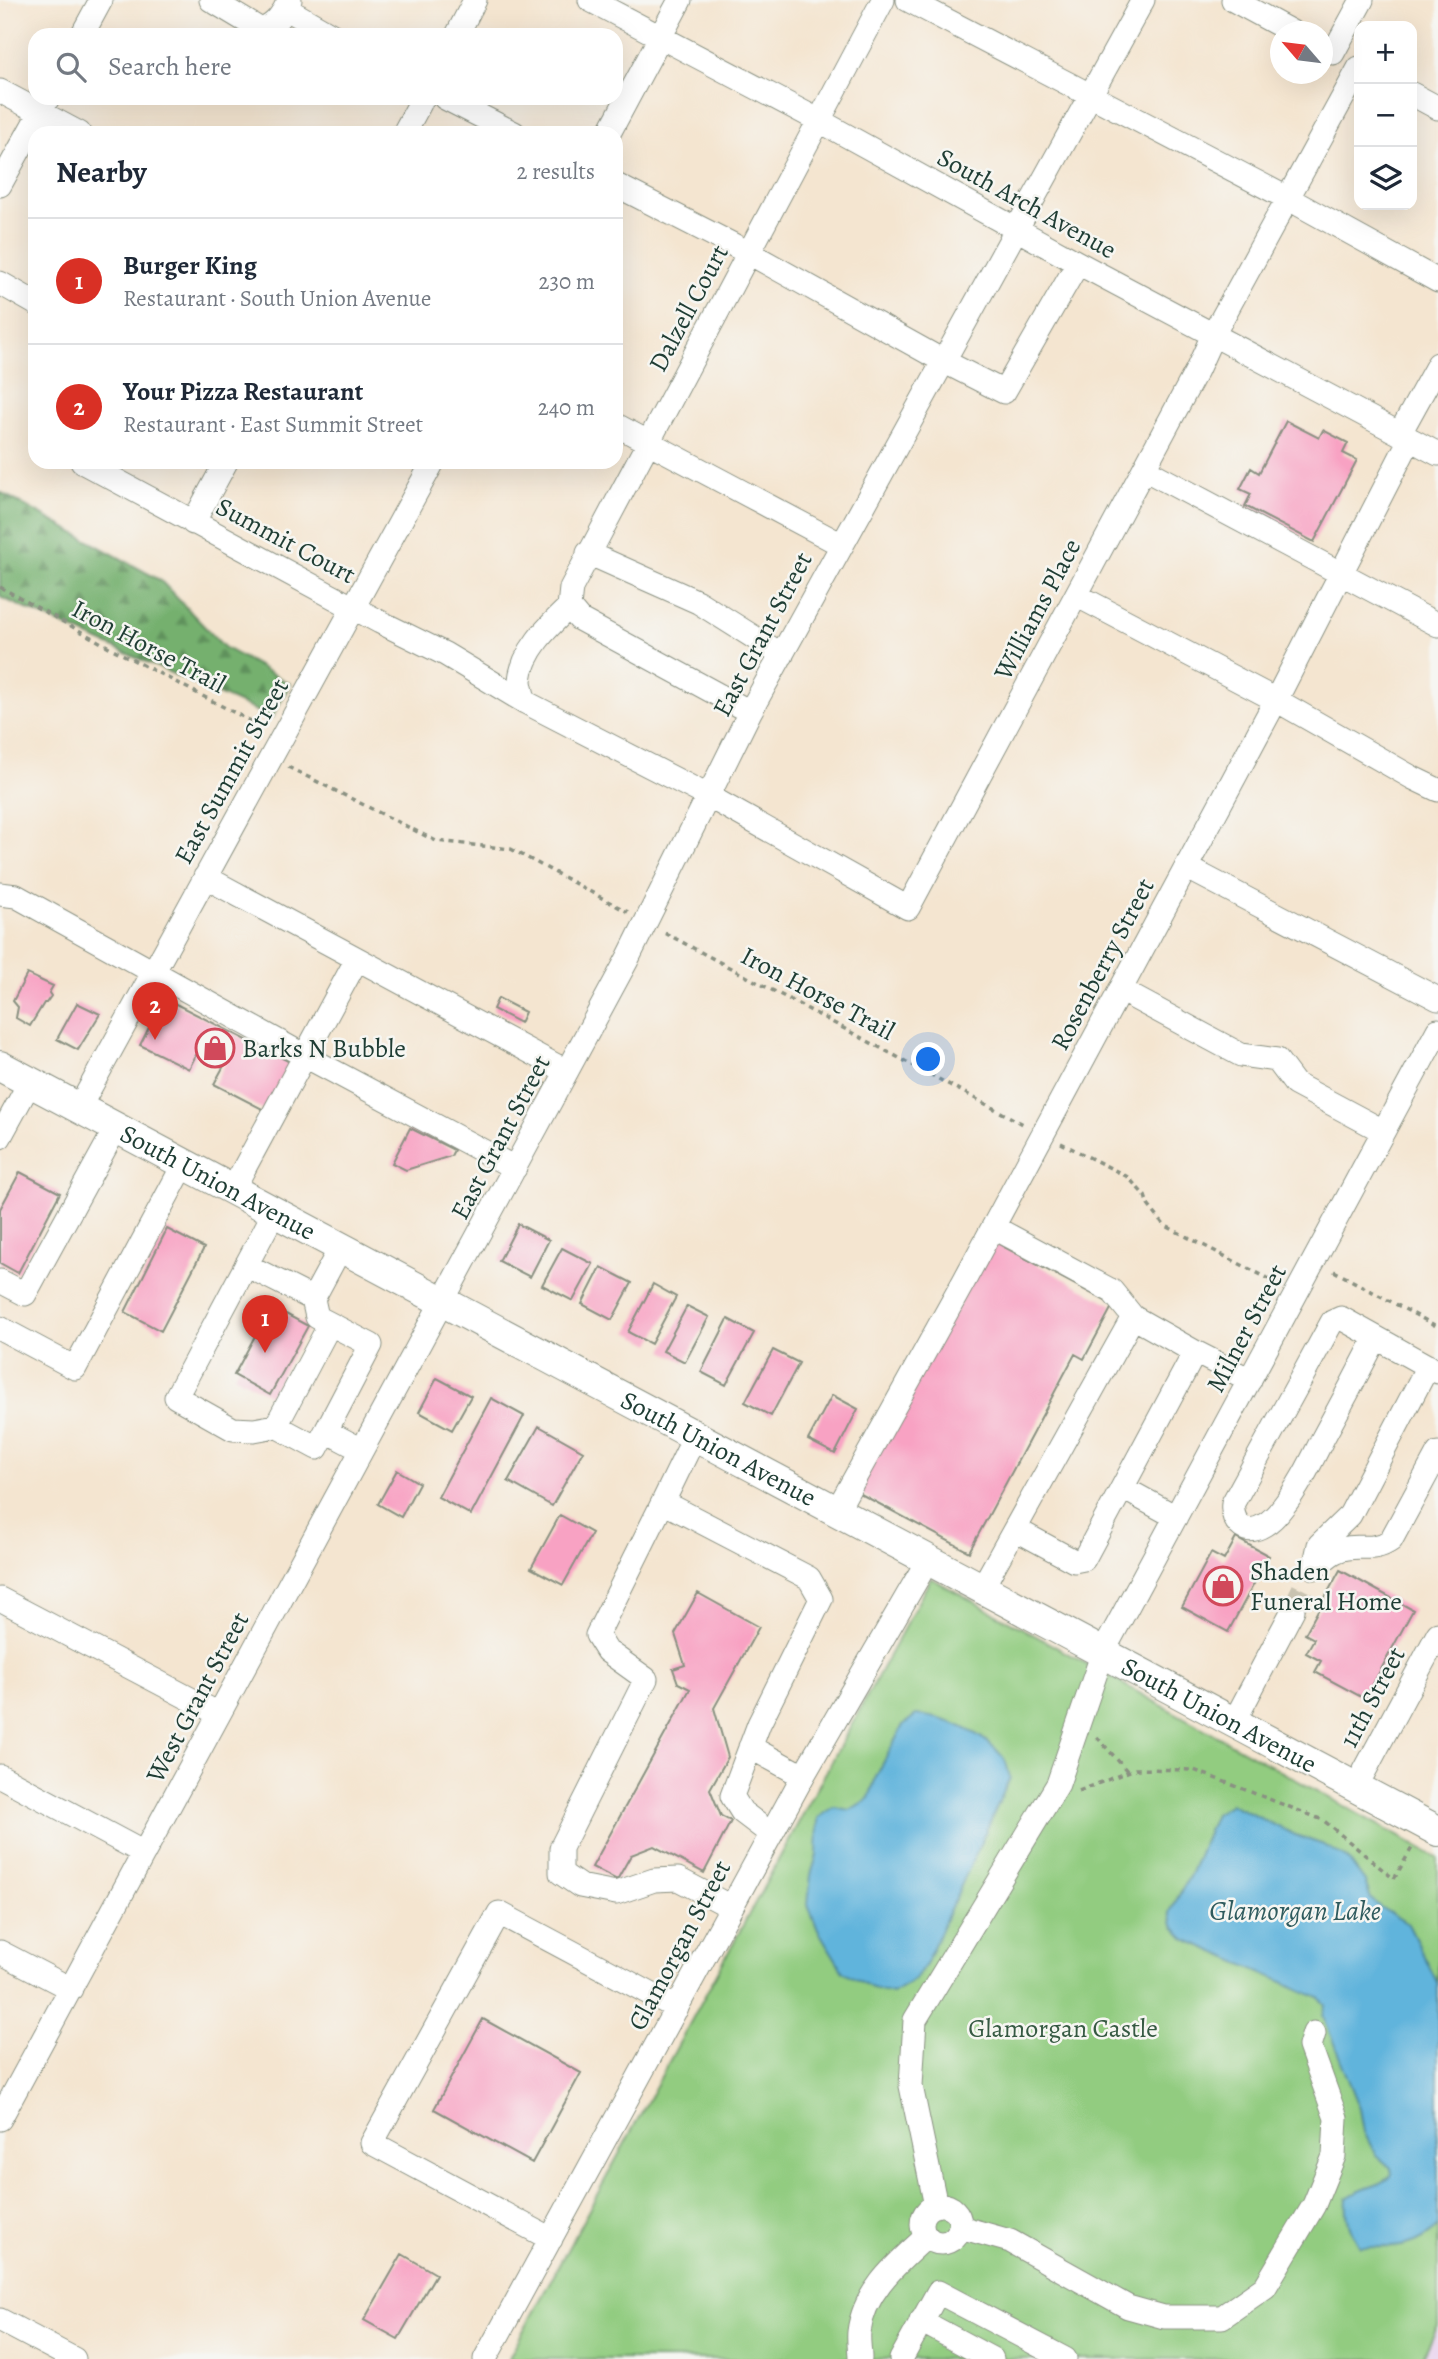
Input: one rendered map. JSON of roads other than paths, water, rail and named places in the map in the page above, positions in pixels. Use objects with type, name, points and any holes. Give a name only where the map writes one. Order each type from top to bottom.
[{"type":"main road","name":"South Union Avenue","points":[[0,1066],[1432,1827]]},
{"type":"street","points":[[86,28],[101,0]]},
{"type":"street","points":[[211,0],[258,28]]},
{"type":"street","points":[[461,28],[475,0]]},
{"type":"street","name":"South Arch Avenue","points":[[590,0],[1438,454]]},
{"type":"street","points":[[613,126],[680,0]]},
{"type":"street","name":"Dalzell Court","points":[[569,607],[571,589],[589,553],[883,0]]},
{"type":"street","points":[[908,0],[1289,199],[1438,281]]},
{"type":"street","name":"East Grant Street","points":[[443,1301],[645,922],[750,712],[1143,0]]},
{"type":"street","points":[[1233,0],[1272,21]]},
{"type":"street","points":[[1333,44],[1362,0]]},
{"type":"street","points":[[268,28],[278,20],[287,4],[322,28]]},
{"type":"street","points":[[1333,54],[1354,65]]},
{"type":"street","name":"Williams Place","points":[[908,908],[1213,335],[1354,77]]},
{"type":"street","points":[[0,91],[28,100]]},
{"type":"street","points":[[1417,97],[1438,108]]},
{"type":"street","points":[[32,126],[44,105],[70,126]]},
{"type":"street","points":[[408,126],[419,105]]},
{"type":"street","points":[[459,105],[500,126]]},
{"type":"street","points":[[0,185],[28,134]]},
{"type":"street","points":[[623,189],[749,253],[1004,392],[1078,263]]},
{"type":"street","points":[[0,283],[28,299]]},
{"type":"street","name":"Rosenberry Street","points":[[836,1511],[993,1227],[1276,700],[1339,574],[1438,363]]},
{"type":"street","points":[[623,429],[842,545]]},
{"type":"street","name":"Summit Court","points":[[95,469],[445,654],[524,702],[708,796],[908,908]]},
{"type":"street","points":[[193,523],[222,469]]},
{"type":"street","name":"East Summit Street","points":[[79,1108],[429,469]]},
{"type":"street","points":[[1144,469],[1438,625]]},
{"type":"street","points":[[589,553],[698,602],[782,655]]},
{"type":"street","points":[[1076,595],[1276,700],[1438,790]]},
{"type":"street","points":[[524,702],[520,681],[527,659],[540,635],[569,607],[579,619],[750,712]]},
{"type":"street","points":[[1186,867],[1438,999]]},
{"type":"street","points":[[205,877],[566,1071]]},
{"type":"street","points":[[0,894],[16,896],[305,1056],[515,1168]]},
{"type":"street","points":[[233,1189],[357,959]]},
{"type":"street","points":[[1120,990],[1241,1055],[1277,1060],[1295,1084],[1383,1131]]},
{"type":"street","name":"Milner Street","points":[[936,2206],[911,2086],[915,2020],[1058,1784],[1103,1652],[1438,1030]]},
{"type":"street","points":[[0,1137],[30,1082]]},
{"type":"street","points":[[0,1281],[25,1294],[116,1128]]},
{"type":"street","points":[[0,1328],[75,1368],[184,1164]]},
{"type":"street","points":[[275,1211],[176,1397],[233,1429],[254,1430],[276,1426],[317,1448],[370,1346],[317,1317],[313,1299],[341,1247]]},
{"type":"street","points":[[993,1227],[1112,1291],[1133,1317],[1250,1380]]},
{"type":"street","points":[[246,1265],[313,1299]]},
{"type":"street","name":"West Grant Street","points":[[0,2119],[443,1301]]},
{"type":"street","points":[[982,1588],[1133,1317]]},
{"type":"street","points":[[1377,1338],[1300,1482],[1281,1510],[1255,1530],[1245,1529],[1238,1523],[1232,1511],[1233,1503],[1332,1322],[1341,1318],[1433,1369],[1350,1516],[1319,1545],[1311,1574],[1337,1550],[1373,1548],[1383,1546],[1391,1540],[1438,1452]]},
{"type":"street","points":[[276,1426],[330,1324]]},
{"type":"street","points":[[1015,1529],[1074,1561],[1084,1559],[1195,1352]]},
{"type":"street","points":[[326,1430],[362,1450]]},
{"type":"street","points":[[695,1436],[597,1635],[607,1651],[646,1679],[561,1848],[561,1873],[580,1886],[616,1893],[654,1880],[678,1879],[731,1907]]},
{"type":"street","points":[[1123,1488],[1176,1517]]},
{"type":"street","points":[[663,1502],[809,1578],[821,1599],[750,1747],[732,1796],[742,1812],[771,1834]]},
{"type":"street","name":"Glamorgan Street","points":[[485,2359],[803,1776],[928,1560]]},
{"type":"street","points":[[0,1599],[219,1714]]},
{"type":"street","points":[[1234,1722],[1293,1610]]},
{"type":"street","name":"11th Street","points":[[1356,1787],[1438,1634]]},
{"type":"street","points":[[750,1747],[803,1776]]},
{"type":"street","points":[[0,1776],[144,1853]]},
{"type":"street","points":[[551,2239],[372,2143],[499,1913],[677,2008]]},
{"type":"street","points":[[0,1952],[71,1989]]},
{"type":"street","points":[[960,2227],[1010,2241],[1128,2307],[1164,2318],[1222,2317],[1265,2287],[1314,2205],[1335,2156],[1336,2118],[1310,2046],[1314,2033]]},
{"type":"street","points":[[936,2206],[954,2210],[958,2215],[960,2227],[949,2242],[937,2243],[927,2236],[923,2225],[923,2219],[936,2206]]},
{"type":"street","points":[[860,2359],[859,2332],[869,2299],[889,2271],[927,2236]]},
{"type":"street","points":[[910,2356],[921,2321],[938,2292],[1065,2359]]},
{"type":"street","points":[[0,2320],[74,2359]]},
{"type":"street","points":[[921,2321],[992,2359]]},
{"type":"water","points":[[916,1715],[952,1723],[986,1741],[1004,1759],[1010,1778],[925,1965],[915,1979],[892,1993],[872,1988],[843,1971],[818,1930],[808,1904],[811,1875],[817,1855],[818,1818],[834,1807],[850,1810],[869,1798],[876,1777],[903,1725]]},
{"type":"water","name":"Glamorgan Lake","points":[[1231,1804],[1295,1835],[1324,1845],[1348,1859],[1365,1882],[1371,1899],[1408,1924],[1438,1984],[1438,2226],[1411,2244],[1360,2247],[1351,2229],[1347,2198],[1383,2182],[1392,2175],[1391,2168],[1375,2154],[1364,2132],[1360,2109],[1323,2016],[1326,2004],[1319,1998],[1185,1939],[1173,1926],[1170,1912],[1191,1873],[1215,1814]]},
{"type":"tunnel","points":[[1293,1610],[1307,1581]]},
{"type":"place","name":"Your Pizza Restaurant","points":[[155,1040]]},
{"type":"place","name":"Barks N Bubble","points":[[215,1048]]},
{"type":"place","name":"Burger King","points":[[265,1353]]},
{"type":"place","name":"Shaden Funeral Home","points":[[1223,1586]]},
{"type":"park label","name":"Glamorgan Castle","points":[[1063,2028]]}]
